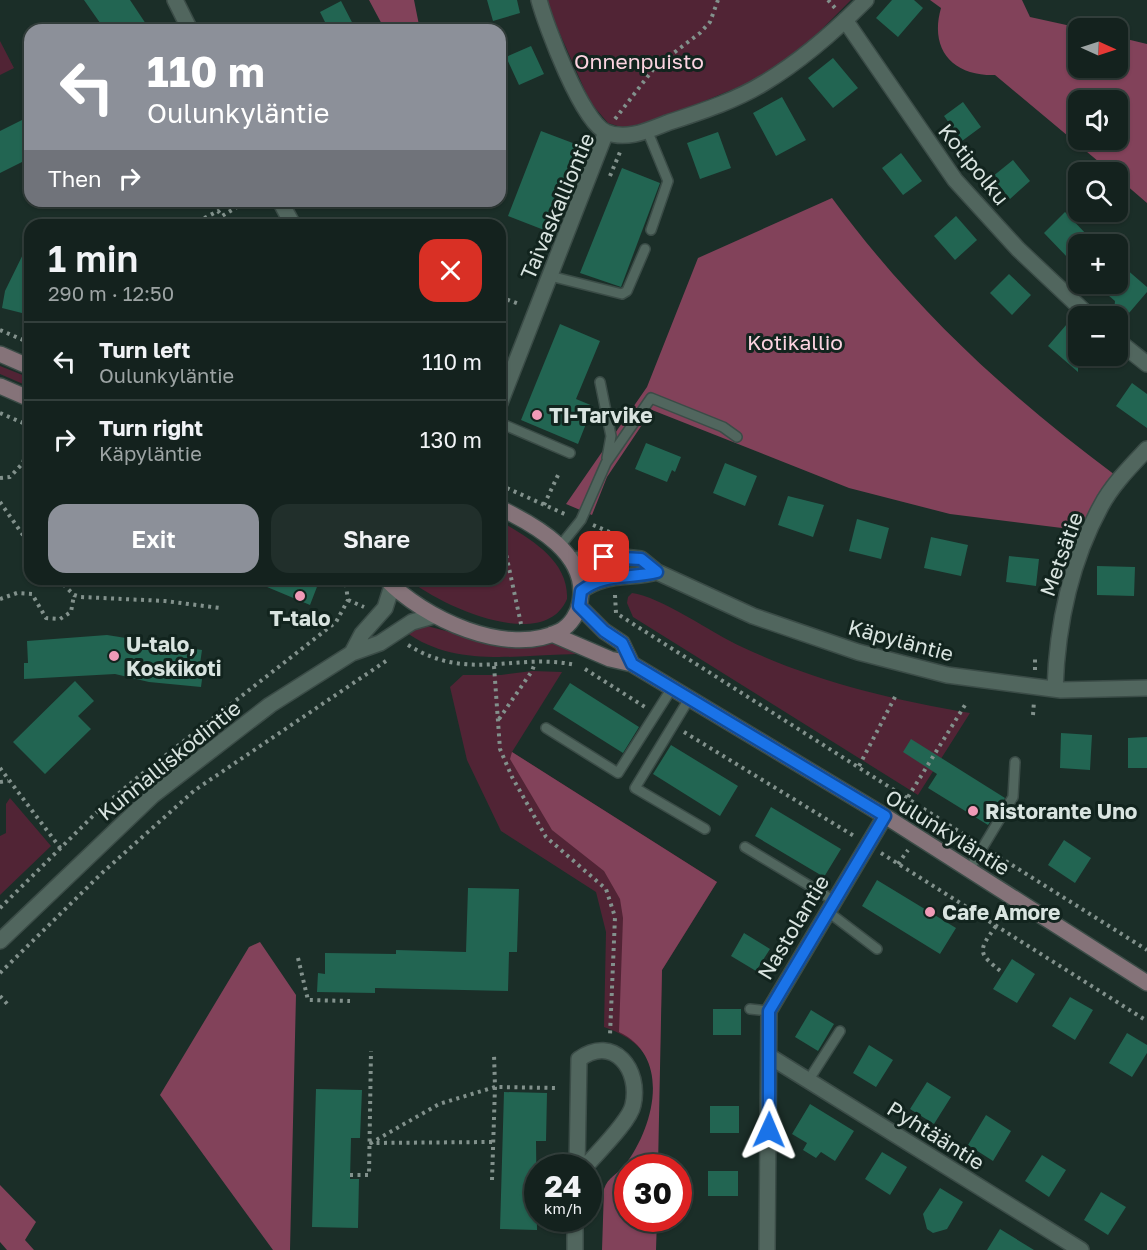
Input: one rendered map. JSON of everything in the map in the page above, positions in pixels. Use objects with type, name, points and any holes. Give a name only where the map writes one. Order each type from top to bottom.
[{"type":"main road","points":[[0,354],[24,364]]},
{"type":"main road","points":[[0,386],[24,396]]},
{"type":"main road","points":[[393,585],[433,616],[465,629],[504,638],[526,639],[562,630],[571,622],[580,599],[571,560],[560,546],[536,527],[506,511]]},
{"type":"main road","name":"Oulunkyläntie","points":[[580,599],[604,631],[622,643],[632,664]]},
{"type":"main road","name":"Oulunkyläntie","points":[[552,634],[610,659],[632,664],[885,816],[1147,983]]},
{"type":"street","points":[[175,0],[187,24]]},
{"type":"street","points":[[538,0],[563,63],[587,112],[606,132]]},
{"type":"street","name":"Taivaskalliontie","points":[[506,388],[606,132],[626,136],[647,130],[707,109],[763,84],[804,55],[867,0]]},
{"type":"street","name":"Kotipolku","points":[[845,20],[955,180],[1018,249],[1078,306]]},
{"type":"street","points":[[1128,349],[1147,364]]},
{"type":"street","name":"Metsätie","points":[[1056,689],[1060,620],[1082,548],[1101,505],[1147,448]]},
{"type":"street","name":"Käpyläntie","points":[[571,560],[615,556],[641,559],[657,572],[753,616],[858,652],[947,675],[1056,689],[1147,688]]},
{"type":"street","points":[[580,599],[591,583],[615,576],[639,577],[657,572]]},
{"type":"street","name":"Kunnalliskodintie","points":[[352,653],[362,634],[385,608],[389,585]]},
{"type":"street","name":"Kunnalliskodintie","points":[[0,941],[153,795],[270,705],[352,653],[380,643],[412,622],[433,616]]},
{"type":"street","name":"Nastolantie","points":[[767,1250],[769,1011],[885,816]]},
{"type":"street","points":[[577,1154],[579,1059],[589,1052],[603,1051],[617,1054],[628,1065],[635,1080],[633,1107],[595,1154]]},
{"type":"street","name":"Pyhtääntie","points":[[769,1056],[1081,1250]]},
{"type":"street","points":[[574,1250],[575,1232]]},
{"type":"lane","points":[[647,130],[668,181],[651,230]]},
{"type":"lane","points":[[550,276],[622,294],[627,291],[645,249]]},
{"type":"lane","points":[[600,382],[611,436],[606,463]]},
{"type":"lane","points":[[560,546],[581,520],[606,463],[651,398],[723,427],[737,437]]},
{"type":"lane","points":[[506,426],[570,453]]},
{"type":"lane","points":[[546,728],[618,772],[672,688]]},
{"type":"lane","points":[[689,699],[635,788],[705,829]]},
{"type":"lane","points":[[969,870],[1013,797],[1015,762]]},
{"type":"lane","points":[[744,847],[830,905],[877,949]]},
{"type":"lane","points":[[750,1009],[769,1011]]},
{"type":"lane","points":[[808,1081],[840,1032]]},
{"type":"path","points":[[606,132],[631,96],[655,68],[700,33],[710,22],[718,0]]},
{"type":"path","points":[[203,219],[218,212],[222,216],[237,207]]},
{"type":"path","points":[[506,299],[519,304]]},
{"type":"path","points":[[0,330],[24,340]]},
{"type":"path","points":[[0,413],[24,423]]},
{"type":"path","points":[[0,478],[10,477],[24,459]]},
{"type":"path","points":[[544,505],[559,472]]},
{"type":"path","points":[[506,487],[614,534],[615,556]]},
{"type":"path","points":[[0,502],[24,536]]},
{"type":"path","points":[[506,552],[520,623]]},
{"type":"path","points":[[615,576],[616,613],[1147,950]]},
{"type":"path","points":[[64,585],[74,595],[165,601],[220,608]]},
{"type":"path","points":[[0,908],[138,777],[336,622],[348,600],[346,585]]},
{"type":"path","points":[[0,599],[17,593],[32,594],[46,618],[60,619],[70,612],[74,595]]},
{"type":"path","points":[[348,600],[377,617]]},
{"type":"path","points":[[394,634],[409,646],[433,659],[470,666],[535,663],[581,666]]},
{"type":"path","points":[[400,652],[409,646]]},
{"type":"path","points":[[0,973],[102,873],[195,790],[390,658]]},
{"type":"path","points":[[499,720],[535,663]]},
{"type":"path","points":[[494,666],[500,749],[512,777],[546,837],[606,889],[612,902],[615,916],[610,1033]]},
{"type":"path","points":[[859,766],[896,695]]},
{"type":"path","points":[[908,797],[965,705]]},
{"type":"path","points":[[0,768],[61,849]]},
{"type":"path","points":[[0,782],[8,781]]},
{"type":"path","points":[[996,926],[982,945],[981,951],[985,958],[1004,973]]},
{"type":"path","points":[[298,958],[308,1000],[350,1001]]},
{"type":"path","points":[[0,996],[10,1007]]},
{"type":"path","points":[[350,1175],[369,1175],[371,1051]]},
{"type":"path","points":[[492,1180],[494,1054]]},
{"type":"path","points":[[371,1143],[439,1104],[495,1087],[556,1088]]},
{"type":"path","points":[[371,1143],[492,1142]]},
{"type":"green space","points":[[369,0],[414,0],[419,24],[382,24]]},
{"type":"green space","name":"Onnenpuisto","points":[[545,0],[851,0],[814,37],[785,61],[753,81],[663,118],[624,128],[608,123],[590,102]]},
{"type":"green space","points":[[930,0],[1022,0],[1030,17],[1068,25],[1068,78],[1128,78],[1128,39],[1147,44],[1147,203],[1128,187],[1128,162],[1099,162],[1085,150],[1128,150],[1128,90],[1068,90],[1068,136],[995,75],[967,71],[956,65],[942,48],[938,36],[941,8]]},
{"type":"green space","points":[[0,41],[14,68],[0,75]]},
{"type":"green space","name":"Kotikallio","points":[[832,198],[863,238],[928,313],[999,381],[1115,475],[1078,530],[950,514],[849,488],[652,410],[607,477],[592,515],[566,504],[647,387],[698,258]]},
{"type":"green space","points":[[0,366],[24,376],[24,384],[0,374]]},
{"type":"green space","points":[[506,525],[534,543],[554,562],[566,585],[567,599],[555,615],[537,623],[515,624],[466,611],[416,585],[506,585]]},
{"type":"green space","points":[[632,593],[657,601],[742,647],[797,670],[854,688],[970,713],[918,795],[633,617],[627,603]]},
{"type":"green space","points":[[423,625],[504,646],[556,643],[579,654],[512,657],[467,655],[425,644],[406,632]]},
{"type":"green space","points":[[532,671],[562,672],[512,752],[717,882],[662,970],[660,1051],[651,1064],[642,1050],[631,1041],[604,1027],[606,932],[596,892],[501,831],[467,760],[450,687],[463,675],[501,675]]},
{"type":"green space","points":[[512,752],[717,882],[662,970],[658,1154],[632,1154],[644,1132],[653,1094],[652,1075],[646,1058],[636,1043],[619,1032],[623,918],[620,899],[604,871],[552,830],[510,759]]},
{"type":"green space","points":[[10,798],[51,846],[0,895],[0,836],[6,833],[6,804]]},
{"type":"green space","points":[[260,942],[296,995],[290,1250],[273,1250],[160,1095],[249,947]]},
{"type":"green space","points":[[614,1175],[614,1232],[657,1232],[656,1250],[602,1250],[604,1189]]},
{"type":"green space","points":[[0,1185],[36,1222],[25,1240],[34,1250],[7,1250],[0,1242]]},
{"type":"building","points":[[84,0],[130,0],[146,24],[101,24]]},
{"type":"building","points":[[487,0],[517,0],[520,13],[493,21]]},
{"type":"building","points":[[892,0],[914,0],[923,8],[898,37],[876,18]]},
{"type":"building","points":[[341,1],[353,24],[326,24],[320,12]]},
{"type":"building","points":[[531,46],[544,74],[519,85],[506,57]]},
{"type":"building","points":[[833,58],[858,88],[833,108],[808,78]]},
{"type":"building","points":[[782,97],[806,140],[776,156],[753,113]]},
{"type":"building","points":[[963,102],[981,127],[962,141],[944,116]]},
{"type":"building","points":[[24,119],[24,161],[0,173],[0,131]]},
{"type":"building","points":[[541,131],[578,145],[544,230],[508,216]]},
{"type":"building","points":[[718,132],[731,168],[700,179],[687,143]]},
{"type":"building","points":[[901,153],[922,181],[903,195],[882,168]]},
{"type":"building","points":[[1013,160],[1030,181],[1010,199],[992,177]]},
{"type":"building","points":[[622,168],[660,183],[621,287],[580,273]]},
{"type":"building","points":[[1065,212],[1068,215],[1068,222],[1075,222],[1086,234],[1068,234],[1068,258],[1044,233]]},
{"type":"building","points":[[956,216],[977,240],[955,260],[934,236]]},
{"type":"building","points":[[24,252],[24,314],[2,308],[5,291]]},
{"type":"building","points":[[1128,271],[1147,287],[1147,292],[1129,313],[1128,306],[1115,306],[1115,301],[1107,294],[1128,294]]},
{"type":"building","points":[[1009,274],[1031,295],[1012,315],[990,293]]},
{"type":"building","points":[[560,324],[600,341],[576,399],[593,406],[578,444],[521,420]]},
{"type":"building","points":[[1067,324],[1068,363],[1048,346]]},
{"type":"building","points":[[1132,383],[1147,394],[1147,428],[1116,406]]},
{"type":"building","points":[[646,443],[681,457],[675,472],[672,470],[667,482],[635,469]]},
{"type":"building","points":[[725,463],[757,476],[745,506],[713,493]]},
{"type":"building","points":[[788,496],[824,505],[813,537],[778,525]]},
{"type":"building","points":[[857,519],[889,528],[881,559],[849,551]]},
{"type":"building","points":[[931,537],[968,545],[961,576],[924,568]]},
{"type":"building","points":[[1009,556],[1039,559],[1036,586],[1006,582]]},
{"type":"building","points":[[1097,566],[1135,567],[1134,596],[1097,595]]},
{"type":"building","name":"T-talo","points":[[262,585],[318,585],[310,605]]},
{"type":"building","name":"U-talo, Koskikoti","points":[[107,635],[202,650],[199,671],[203,672],[201,687],[149,682],[115,674],[24,679],[24,663],[28,663],[27,641]]},
{"type":"building","points":[[75,681],[94,701],[78,716],[91,729],[45,774],[13,742]]},
{"type":"building","points":[[570,683],[639,727],[623,753],[553,709]]},
{"type":"building","points":[[1061,733],[1092,735],[1090,770],[1060,768]]},
{"type":"building","points":[[1147,737],[1147,768],[1128,768],[1128,738]]},
{"type":"building","points":[[911,739],[1005,798],[988,825],[928,788],[937,774],[903,752]]},
{"type":"building","points":[[671,745],[738,786],[720,816],[653,774]]},
{"type":"building","points":[[771,807],[841,849],[824,877],[755,836]]},
{"type":"building","points":[[1064,840],[1091,858],[1075,883],[1048,865]]},
{"type":"building","points":[[877,880],[956,928],[940,954],[862,906]]},
{"type":"building","points":[[468,888],[519,889],[517,952],[509,952],[508,991],[375,988],[375,993],[317,992],[318,973],[325,974],[325,953],[396,954],[396,950],[466,952]]},
{"type":"building","points":[[744,933],[770,949],[756,971],[731,956]]},
{"type":"building","points":[[1012,959],[1035,974],[1017,1003],[993,989]]},
{"type":"building","points":[[1070,997],[1093,1010],[1075,1040],[1052,1026]]},
{"type":"building","points":[[713,1009],[741,1009],[741,1035],[713,1035]]},
{"type":"building","points":[[811,1010],[834,1024],[818,1051],[795,1037]]},
{"type":"building","points":[[1127,1033],[1147,1045],[1147,1053],[1132,1077],[1109,1063]]},
{"type":"building","points":[[869,1045],[893,1060],[876,1087],[853,1073]]},
{"type":"building","points":[[927,1082],[951,1097],[934,1124],[910,1109]]},
{"type":"building","points":[[316,1089],[362,1090],[360,1138],[351,1138],[350,1179],[359,1179],[358,1228],[312,1227]]},
{"type":"building","points":[[504,1092],[547,1093],[546,1141],[536,1141],[536,1154],[524,1154],[524,1230],[500,1229]]},
{"type":"building","points":[[810,1104],[854,1131],[835,1161],[821,1152],[816,1158],[803,1150],[807,1143],[792,1134]]},
{"type":"building","points":[[710,1106],[739,1106],[739,1133],[710,1133]]},
{"type":"building","points":[[986,1115],[1011,1131],[993,1161],[968,1145]]},
{"type":"building","points":[[882,1152],[907,1167],[890,1195],[865,1179]]},
{"type":"building","points":[[1042,1155],[1066,1170],[1049,1197],[1025,1181]]},
{"type":"building","points":[[708,1171],[738,1171],[738,1196],[708,1196]]},
{"type":"building","points":[[940,1188],[963,1202],[947,1229],[933,1233],[927,1229],[923,1214]]},
{"type":"building","points":[[1101,1192],[1126,1207],[1108,1235],[1084,1220]]},
{"type":"building","points":[[1000,1229],[1034,1250],[987,1250]]},
{"type":"place","name":"TI-Tarvike","points":[[537,415]]},
{"type":"place","name":"T-talo","points":[[300,596]]},
{"type":"place","name":"U-talo, Koskikoti","points":[[114,656]]},
{"type":"place","name":"Ristorante Uno","points":[[973,811]]},
{"type":"place","name":"Cafe Amore","points":[[930,912]]},
{"type":"route","points":[[604,557],[641,559],[657,572],[639,577],[615,576],[602,579],[591,583],[581,591],[579,606],[604,631],[622,643],[632,664],[885,816],[769,1011],[769,1130]]}]
